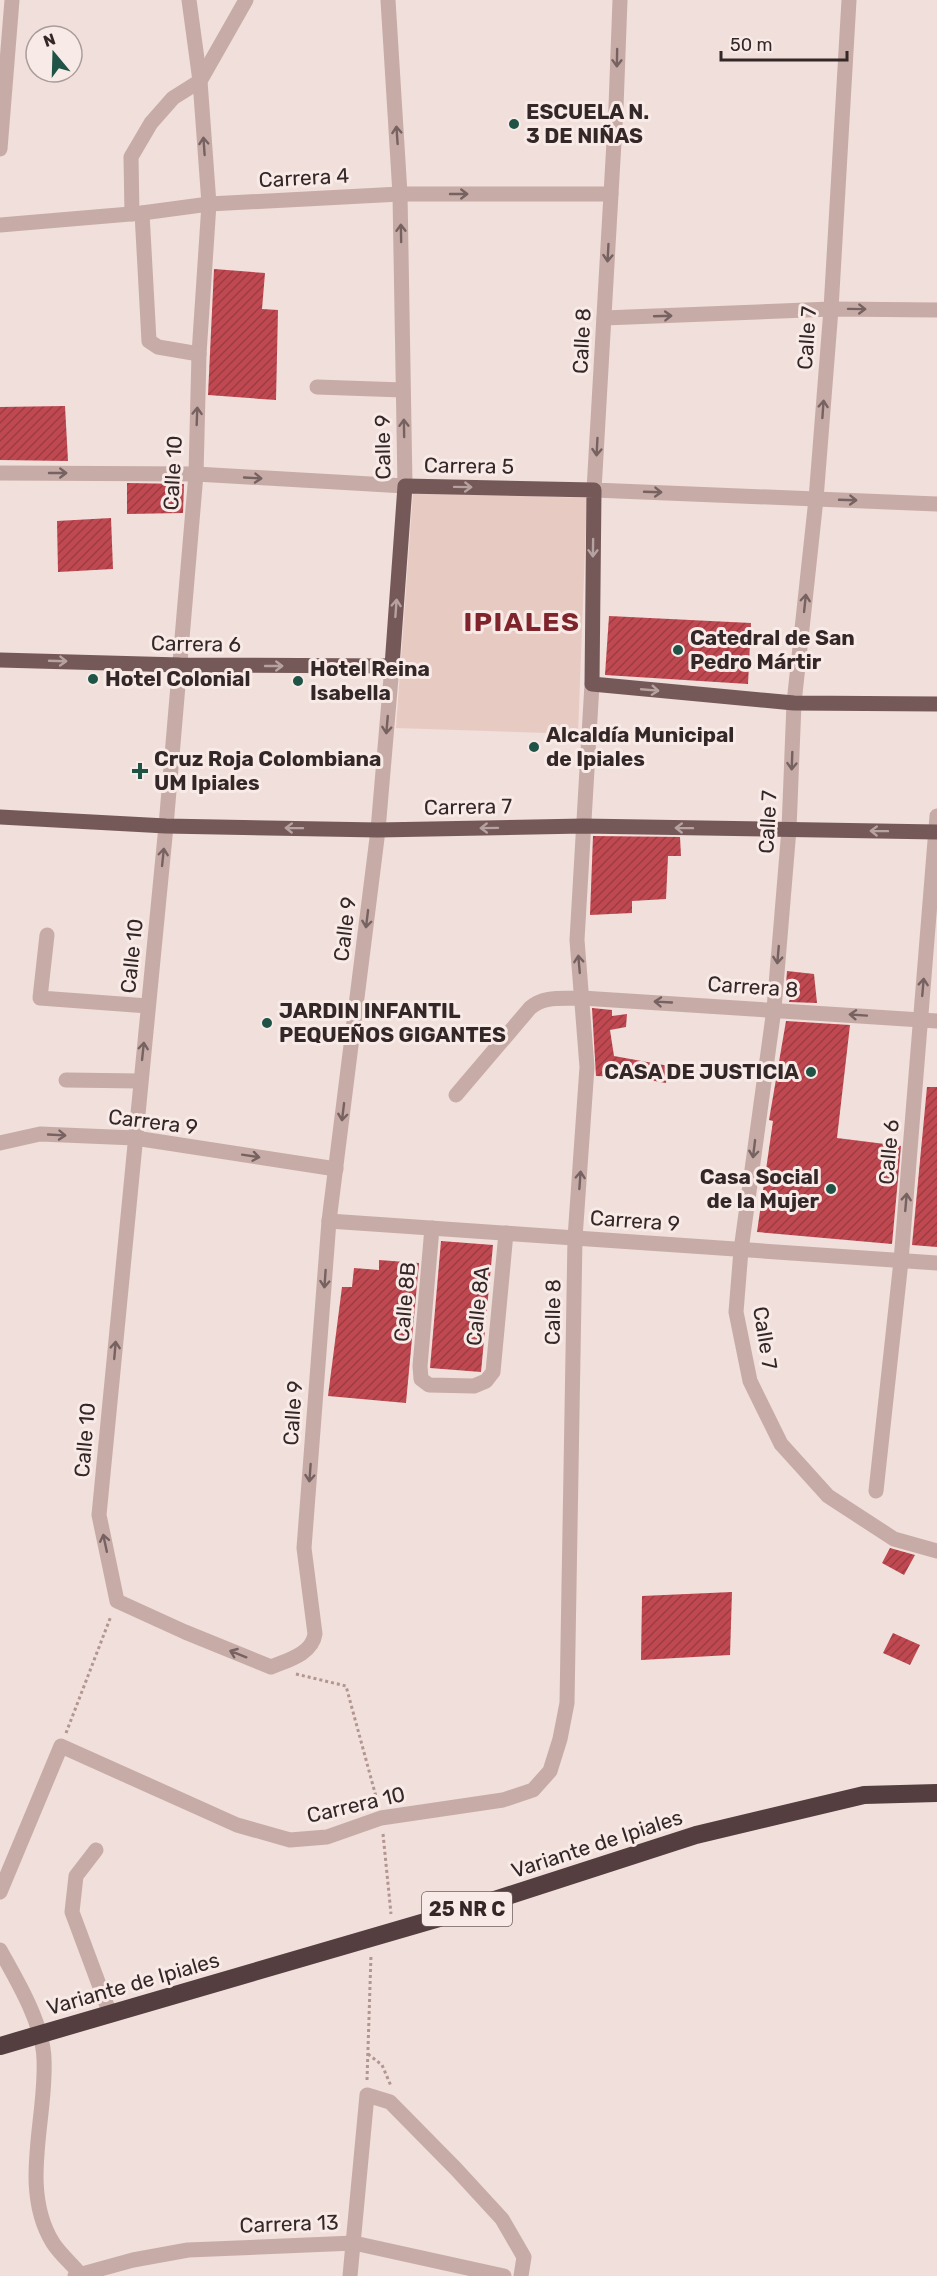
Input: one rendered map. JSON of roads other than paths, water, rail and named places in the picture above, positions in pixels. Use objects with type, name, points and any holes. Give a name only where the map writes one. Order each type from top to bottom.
[{"type":"highway","name":"Variante de Ipiales","points":[[0,2046],[393,1932],[696,1835],[864,1795],[937,1793]]},
{"type":"main road","name":"Carrera 5","points":[[405,486],[594,490]]},
{"type":"main road","name":"Calle 9","points":[[392,666],[405,486]]},
{"type":"main road","name":"Calle 8","points":[[591,684],[594,490]]},
{"type":"main road","name":"Carrera 6","points":[[0,660],[180,665],[392,666]]},
{"type":"main road","points":[[591,684],[794,703],[937,704]]},
{"type":"main road","name":"Carrera 7","points":[[0,817],[166,826],[378,830],[583,826],[936,832]]},
{"type":"street","points":[[0,149],[12,0]]},
{"type":"street","name":"Calle 10","points":[[189,0],[200,81],[209,204],[199,354],[196,474],[166,826],[99,1515],[117,1600],[185,1632],[271,1667]]},
{"type":"street","points":[[199,354],[158,347],[149,341],[131,157],[151,123],[173,98],[200,81],[246,0]]},
{"type":"street","name":"Calle 9","points":[[388,0],[400,194],[405,486]]},
{"type":"street","name":"Calle 8","points":[[594,490],[620,0]]},
{"type":"street","name":"Calle 7","points":[[849,0],[831,309],[816,499],[794,703],[789,830],[774,1009],[741,1250],[736,1312],[750,1381],[781,1444],[828,1496],[894,1539],[937,1551]]},
{"type":"street","name":"Carrera 4","points":[[0,225],[209,204],[400,194],[611,194]]},
{"type":"street","points":[[604,318],[831,309],[937,310]]},
{"type":"street","points":[[317,387],[403,390]]},
{"type":"street","name":"Carrera 5","points":[[0,473],[196,474],[405,486]]},
{"type":"street","name":"Carrera 5","points":[[594,490],[937,504]]},
{"type":"street","name":"Calle 9","points":[[271,1667],[306,1651],[314,1642],[315,1634],[304,1548],[329,1221],[378,830],[392,666]]},
{"type":"street","name":"Calle 8","points":[[533,1790],[550,1772],[560,1739],[567,1703],[575,1238],[587,1067],[574,998],[591,684]]},
{"type":"street","name":"Calle 6","points":[[876,1491],[901,1261],[937,816]]},
{"type":"street","points":[[47,935],[40,998],[148,1006]]},
{"type":"street","name":"Carrera 8","points":[[456,1095],[538,1001],[574,998],[937,1021]]},
{"type":"street","points":[[66,1080],[140,1081]]},
{"type":"street","name":"Carrera 9","points":[[0,1143],[40,1134],[135,1138],[336,1169]]},
{"type":"street","name":"Carrera 9","points":[[329,1221],[937,1263]]},
{"type":"street","name":"Calle 8B","points":[[432,1228],[420,1366],[421,1379],[429,1385],[463,1386],[474,1386],[486,1380]]},
{"type":"street","name":"Calle 8A","points":[[486,1380],[493,1372],[506,1233]]},
{"type":"street","name":"Carrera 10","points":[[0,1892],[61,1746],[237,1825],[290,1840],[327,1837],[381,1818],[504,1800],[533,1790]]},
{"type":"street","points":[[96,1850],[76,1876],[72,1912],[110,2014]]},
{"type":"street","points":[[0,1950],[14,1974],[40,2034],[44,2059],[36,2175],[39,2209],[53,2243],[77,2275]]},
{"type":"street","points":[[350,2276],[367,2095],[390,2102],[502,2219],[525,2257],[521,2276]]},
{"type":"street","name":"Carrera 13","points":[[77,2275],[133,2259],[188,2250],[354,2243],[504,2276]]},
{"type":"place","name":"ESCUELA N. 3 DE NIÑAS","points":[[514,124]]},
{"type":"place","name":"Catedral de San Pedro Mártir","points":[[678,650]]},
{"type":"place","name":"Hotel Colonial","points":[[93,679]]},
{"type":"place","name":"Hotel Reina Isabella","points":[[298,681]]},
{"type":"place","name":"Alcaldía Municipal de Ipiales","points":[[534,747]]},
{"type":"place","name":"Cruz Roja Colombiana UM Ipiales","points":[[140,771]]},
{"type":"place","name":"JARDIN INFANTIL PEQUEÑOS GIGANTES","points":[[267,1023]]},
{"type":"place","name":"CASA DE JUSTICIA","points":[[811,1072]]},
{"type":"place","name":"Casa Social de la Mujer","points":[[831,1189]]},
{"type":"district","name":"IPIALES","points":[[522,622]]}]
